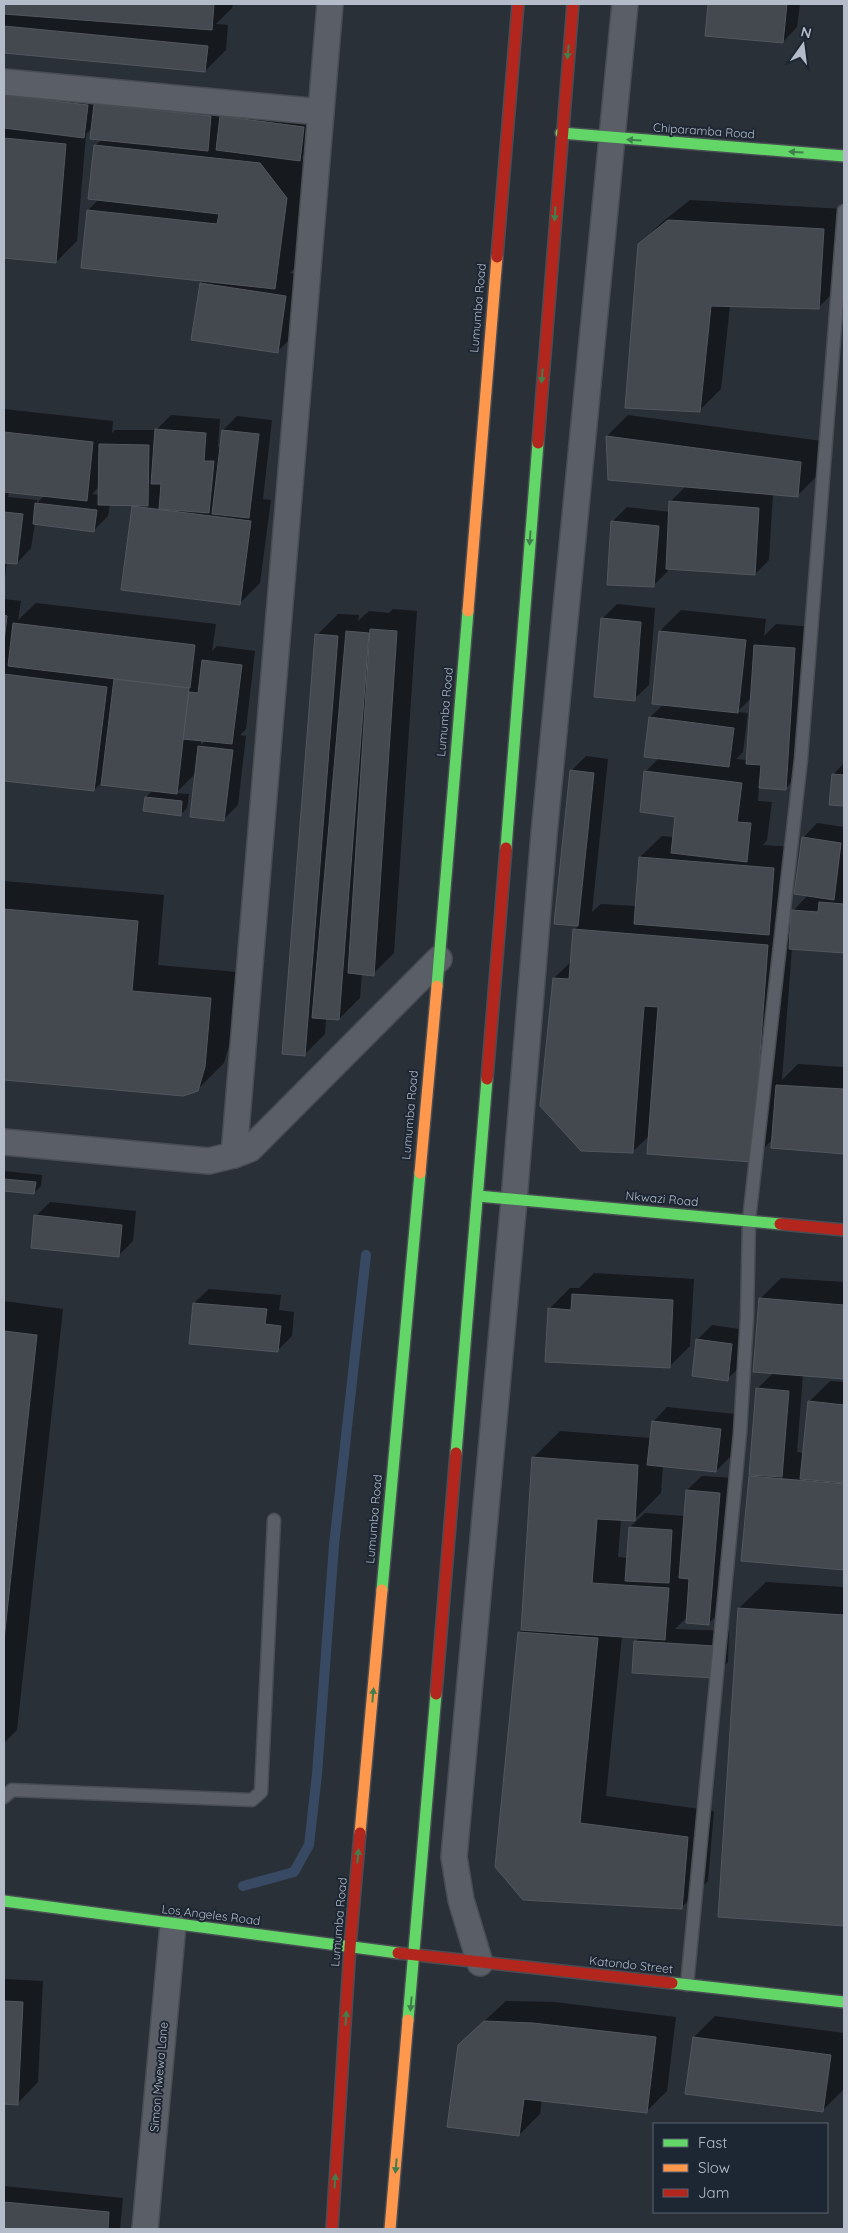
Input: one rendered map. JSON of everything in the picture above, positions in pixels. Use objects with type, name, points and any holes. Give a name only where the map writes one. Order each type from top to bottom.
[{"type":"main road","name":"Lumumba Road","points":[[332,2229],[350,1947],[439,959],[518,4]]},
{"type":"main road","points":[[390,2229],[415,1955],[478,1196],[561,133],[573,4]]},
{"type":"main road","name":"Chiparamba Road","points":[[561,133],[844,156]]},
{"type":"main road","name":"Nkwazi Road","points":[[478,1196],[844,1230]]},
{"type":"main road","name":"Los Angeles Road","points":[[4,1901],[415,1955]]},
{"type":"main road","name":"Katondo Street","points":[[415,1955],[844,2002]]},
{"type":"street","points":[[234,1155],[330,4]]},
{"type":"street","points":[[480,1963],[461,1900],[454,1857],[514,1200],[544,834],[625,4]]},
{"type":"street","points":[[4,82],[321,112]]},
{"type":"street","points":[[4,1142],[208,1161],[250,1149],[439,959]]},
{"type":"street","name":"Simon Mwewa Lane","points":[[145,2229],[172,1924]]},
{"type":"lane","points":[[687,1985],[740,1433],[749,1220],[802,759],[844,211]]},
{"type":"lane","points":[[4,1797],[12,1790],[252,1800],[261,1792],[274,1520]]},
{"type":"building","points":[[4,4],[214,4],[212,30],[4,14]]},
{"type":"building","points":[[708,4],[787,4],[783,43],[705,36]]},
{"type":"building","points":[[4,26],[208,46],[205,72],[4,53]]},
{"type":"building","points":[[4,95],[88,105],[84,138],[4,128]]},
{"type":"building","points":[[94,104],[211,116],[208,151],[90,139]]},
{"type":"building","points":[[220,116],[304,127],[300,161],[216,150]]},
{"type":"building","points":[[4,138],[66,144],[56,263],[4,258]]},
{"type":"building","points":[[94,145],[260,163],[287,198],[275,289],[81,268],[87,210],[217,224],[219,214],[88,199]]},
{"type":"building","points":[[668,220],[824,229],[819,309],[711,306],[700,412],[625,408],[638,244]]},
{"type":"building","points":[[200,283],[286,296],[278,353],[191,340]]},
{"type":"building","points":[[155,429],[206,433],[204,461],[214,461],[209,513],[159,509],[161,484],[151,484]]},
{"type":"building","points":[[222,430],[259,434],[249,518],[212,514]]},
{"type":"building","points":[[4,432],[93,442],[87,501],[4,492]]},
{"type":"building","points":[[606,436],[801,462],[798,497],[608,480]]},
{"type":"building","points":[[99,444],[149,445],[148,506],[98,505]]},
{"type":"building","points":[[669,501],[759,508],[755,575],[666,569]]},
{"type":"building","points":[[35,503],[97,510],[94,532],[33,524]]},
{"type":"building","points":[[132,506],[251,521],[240,605],[121,590]]},
{"type":"building","points":[[4,512],[23,514],[17,564],[4,563]]},
{"type":"building","points":[[611,521],[659,526],[654,587],[607,585]]},
{"type":"building","points":[[4,615],[7,616],[4,642]]},
{"type":"building","points":[[601,618],[641,622],[635,701],[594,697]]},
{"type":"building","points":[[13,623],[195,645],[190,688],[8,666]]},
{"type":"building","points":[[370,629],[397,631],[374,976],[348,973]]},
{"type":"building","points":[[346,631],[369,633],[339,1020],[312,1018]]},
{"type":"building","points":[[659,631],[746,640],[738,713],[652,704]]},
{"type":"building","points":[[315,634],[338,636],[305,1056],[282,1054]]},
{"type":"building","points":[[754,645],[795,648],[786,790],[759,788],[761,765],[746,764]]},
{"type":"building","points":[[202,660],[242,665],[232,744],[183,739],[189,692],[198,693]]},
{"type":"building","points":[[4,674],[107,687],[94,791],[4,781]]},
{"type":"building","points":[[114,679],[189,688],[177,794],[101,785]]},
{"type":"building","points":[[649,717],[734,728],[729,767],[644,757]]},
{"type":"building","points":[[198,746],[233,750],[224,821],[190,817]]},
{"type":"building","points":[[570,770],[594,773],[578,926],[554,924]]},
{"type":"building","points":[[644,771],[742,783],[737,822],[751,823],[747,862],[671,853],[675,817],[640,812]]},
{"type":"building","points":[[832,774],[844,775],[844,806],[829,805]]},
{"type":"building","points":[[145,797],[182,801],[181,816],[143,811]]},
{"type":"building","points":[[802,837],[841,843],[834,900],[794,894]]},
{"type":"building","points":[[639,857],[774,868],[769,935],[634,924]]},
{"type":"building","points":[[819,902],[844,904],[844,953],[789,949],[791,910],[818,912]]},
{"type":"building","points":[[4,909],[138,921],[132,991],[211,998],[205,1067],[198,1091],[183,1096],[4,1080]]},
{"type":"building","points":[[573,929],[768,945],[752,1162],[647,1154],[658,1007],[644,1006],[633,1153],[581,1151],[540,1106],[553,978],[569,979]]},
{"type":"building","points":[[776,1085],[844,1089],[844,1154],[771,1148]]},
{"type":"building","points":[[4,1179],[36,1182],[34,1194],[4,1191]]},
{"type":"building","points":[[34,1215],[122,1225],[119,1257],[31,1248]]},
{"type":"building","points":[[572,1294],[673,1300],[670,1368],[545,1362],[548,1308],[571,1310]]},
{"type":"building","points":[[759,1298],[844,1305],[844,1379],[753,1372]]},
{"type":"building","points":[[193,1303],[267,1309],[265,1324],[281,1326],[278,1352],[189,1344]]},
{"type":"building","points":[[4,1331],[37,1335],[4,1640]]},
{"type":"building","points":[[696,1339],[732,1344],[728,1381],[692,1376]]},
{"type":"building","points":[[756,1388],[789,1391],[782,1477],[749,1475]]},
{"type":"building","points":[[808,1401],[844,1405],[844,1483],[800,1479]]},
{"type":"building","points":[[652,1421],[721,1429],[716,1472],[647,1465]]},
{"type":"building","points":[[532,1457],[638,1465],[635,1521],[597,1519],[592,1583],[669,1588],[665,1640],[521,1630]]},
{"type":"building","points":[[749,1476],[844,1484],[844,1570],[741,1561]]},
{"type":"building","points":[[686,1490],[720,1493],[709,1625],[686,1623],[689,1579],[679,1578]]},
{"type":"building","points":[[629,1527],[672,1530],[669,1583],[625,1581]]},
{"type":"building","points":[[738,1608],[844,1615],[844,1926],[718,1917]]},
{"type":"building","points":[[518,1632],[598,1638],[580,1823],[688,1837],[682,1909],[523,1900],[495,1867]]},
{"type":"building","points":[[634,1641],[715,1646],[714,1678],[632,1673]]},
{"type":"building","points":[[4,2001],[23,2002],[18,2105],[4,2104]]},
{"type":"building","points":[[484,2021],[533,2023],[656,2037],[647,2113],[524,2099],[519,2136],[447,2127],[458,2045]]},
{"type":"building","points":[[693,2037],[831,2055],[823,2112],[685,2094]]},
{"type":"building","points":[[4,2202],[109,2212],[108,2229],[4,2229]]},
{"type":"waterway","points":[[243,1886],[294,1872],[309,1845],[317,1774],[334,1545],[366,1255]]},
{"type":"traffic: fast","points":[[561,133],[844,156]]},
{"type":"traffic: fast","points":[[506,848],[538,443]]},
{"type":"traffic: fast","points":[[437,986],[468,611]]},
{"type":"traffic: fast","points":[[456,1453],[487,1079]]},
{"type":"traffic: fast","points":[[382,1590],[420,1173]]},
{"type":"traffic: fast","points":[[478,1196],[780,1224]]},
{"type":"traffic: fast","points":[[408,2020],[436,1694]]},
{"type":"traffic: fast","points":[[4,1901],[398,1953]]},
{"type":"traffic: fast","points":[[672,1983],[844,2002]]},
{"type":"traffic: slow","points":[[468,611],[497,257]]},
{"type":"traffic: slow","points":[[420,1173],[437,986]]},
{"type":"traffic: slow","points":[[360,1833],[382,1590]]},
{"type":"traffic: slow","points":[[390,2229],[408,2020]]},
{"type":"traffic: jam","points":[[497,257],[518,4]]},
{"type":"traffic: jam","points":[[538,443],[573,4]]},
{"type":"traffic: jam","points":[[487,1079],[506,848]]},
{"type":"traffic: jam","points":[[780,1224],[844,1230]]},
{"type":"traffic: jam","points":[[436,1694],[456,1453]]},
{"type":"traffic: jam","points":[[332,2229],[350,1947],[360,1833]]},
{"type":"traffic: jam","points":[[398,1953],[672,1983]]}]
